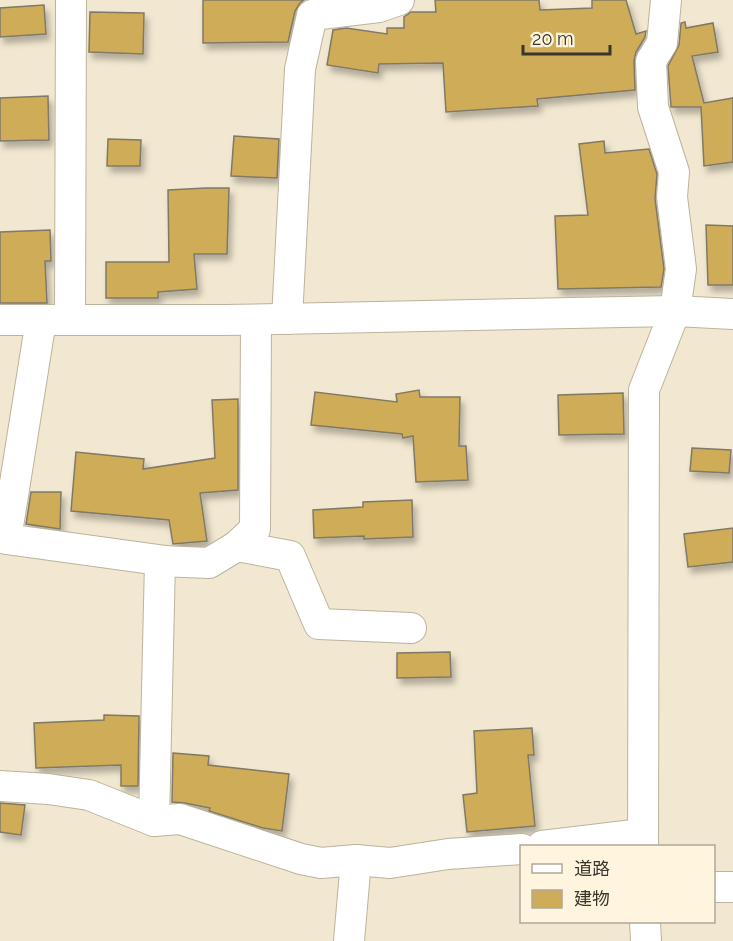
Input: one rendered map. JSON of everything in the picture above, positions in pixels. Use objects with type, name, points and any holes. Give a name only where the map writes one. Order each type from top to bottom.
[{"type":"street","points":[[71,0],[56,320],[6,539],[166,561]]},
{"type":"street","points":[[286,319],[300,69],[312,15],[379,8],[399,0]]},
{"type":"street","points":[[559,845],[642,840],[644,390],[675,311],[681,269],[672,197],[674,172],[653,107],[651,62],[662,43],[663,6]]},
{"type":"street","points":[[0,320],[255,320],[675,311],[733,314]]},
{"type":"street","points":[[154,821],[160,561],[209,563],[237,546],[255,529],[255,320]]},
{"type":"street","points":[[237,546],[290,556],[319,624],[411,628]]},
{"type":"street","points":[[0,786],[48,789],[89,795],[154,821],[180,819],[301,859],[321,863],[356,860],[390,863],[448,854],[520,849]]},
{"type":"street","points":[[349,941],[356,860]]},
{"type":"street","points":[[715,886],[733,887]]},
{"type":"street","points":[[645,923],[646,941]]},
{"type":"building","points":[[203,0],[304,0],[295,11],[288,42],[203,43]]},
{"type":"building","points":[[435,0],[539,0],[540,10],[592,8],[592,0],[626,0],[636,34],[646,31],[634,61],[635,90],[537,99],[538,106],[446,112],[443,63],[379,64],[378,73],[327,65],[333,30],[346,28],[387,34],[387,28],[404,28],[404,17],[411,12],[436,12]]},
{"type":"building","points":[[44,5],[46,34],[0,37],[0,8]]},
{"type":"building","points":[[90,12],[144,13],[143,54],[89,52]]},
{"type":"building","points":[[685,22],[686,28],[713,23],[718,52],[692,56],[704,103],[733,98],[733,162],[704,166],[701,107],[671,107],[668,66],[679,45],[681,23]]},
{"type":"building","points":[[48,96],[49,140],[0,141],[0,98]]},
{"type":"building","points":[[234,136],[279,139],[277,178],[231,176]]},
{"type":"building","points":[[108,139],[141,140],[140,166],[107,166]]},
{"type":"building","points":[[604,141],[605,153],[649,149],[657,174],[655,199],[664,269],[661,287],[558,289],[555,216],[588,215],[579,144]]},
{"type":"building","points":[[229,188],[227,254],[194,254],[197,289],[158,292],[158,298],[106,298],[106,262],[169,262],[168,190]]},
{"type":"building","points":[[706,225],[733,226],[733,285],[708,285]]},
{"type":"building","points":[[50,230],[51,261],[45,261],[47,303],[0,303],[0,232]]},
{"type":"building","points":[[419,390],[420,397],[460,397],[459,446],[466,446],[468,480],[416,482],[413,436],[403,438],[402,434],[311,425],[315,392],[397,402],[396,394]]},
{"type":"building","points":[[623,393],[624,434],[559,435],[558,395]]},
{"type":"building","points":[[238,399],[238,490],[200,493],[207,541],[173,544],[169,520],[71,511],[76,452],[144,459],[143,469],[215,458],[212,400]]},
{"type":"building","points":[[692,448],[731,450],[729,473],[690,471]]},
{"type":"building","points":[[31,492],[61,492],[60,529],[26,524]]},
{"type":"building","points":[[412,500],[413,537],[314,538],[313,510],[363,507],[363,502]]},
{"type":"building","points":[[733,528],[733,562],[688,567],[684,534]]},
{"type":"building","points":[[450,652],[451,677],[397,678],[397,653]]},
{"type":"building","points":[[104,715],[139,716],[138,786],[121,786],[121,765],[36,768],[34,723],[104,720]]},
{"type":"building","points":[[532,728],[534,755],[528,755],[535,826],[467,832],[463,795],[477,793],[474,731]]},
{"type":"building","points":[[173,753],[209,756],[208,765],[289,774],[282,831],[263,828],[209,811],[210,808],[172,802]]},
{"type":"building","points":[[0,803],[25,805],[21,835],[0,832]]}]
